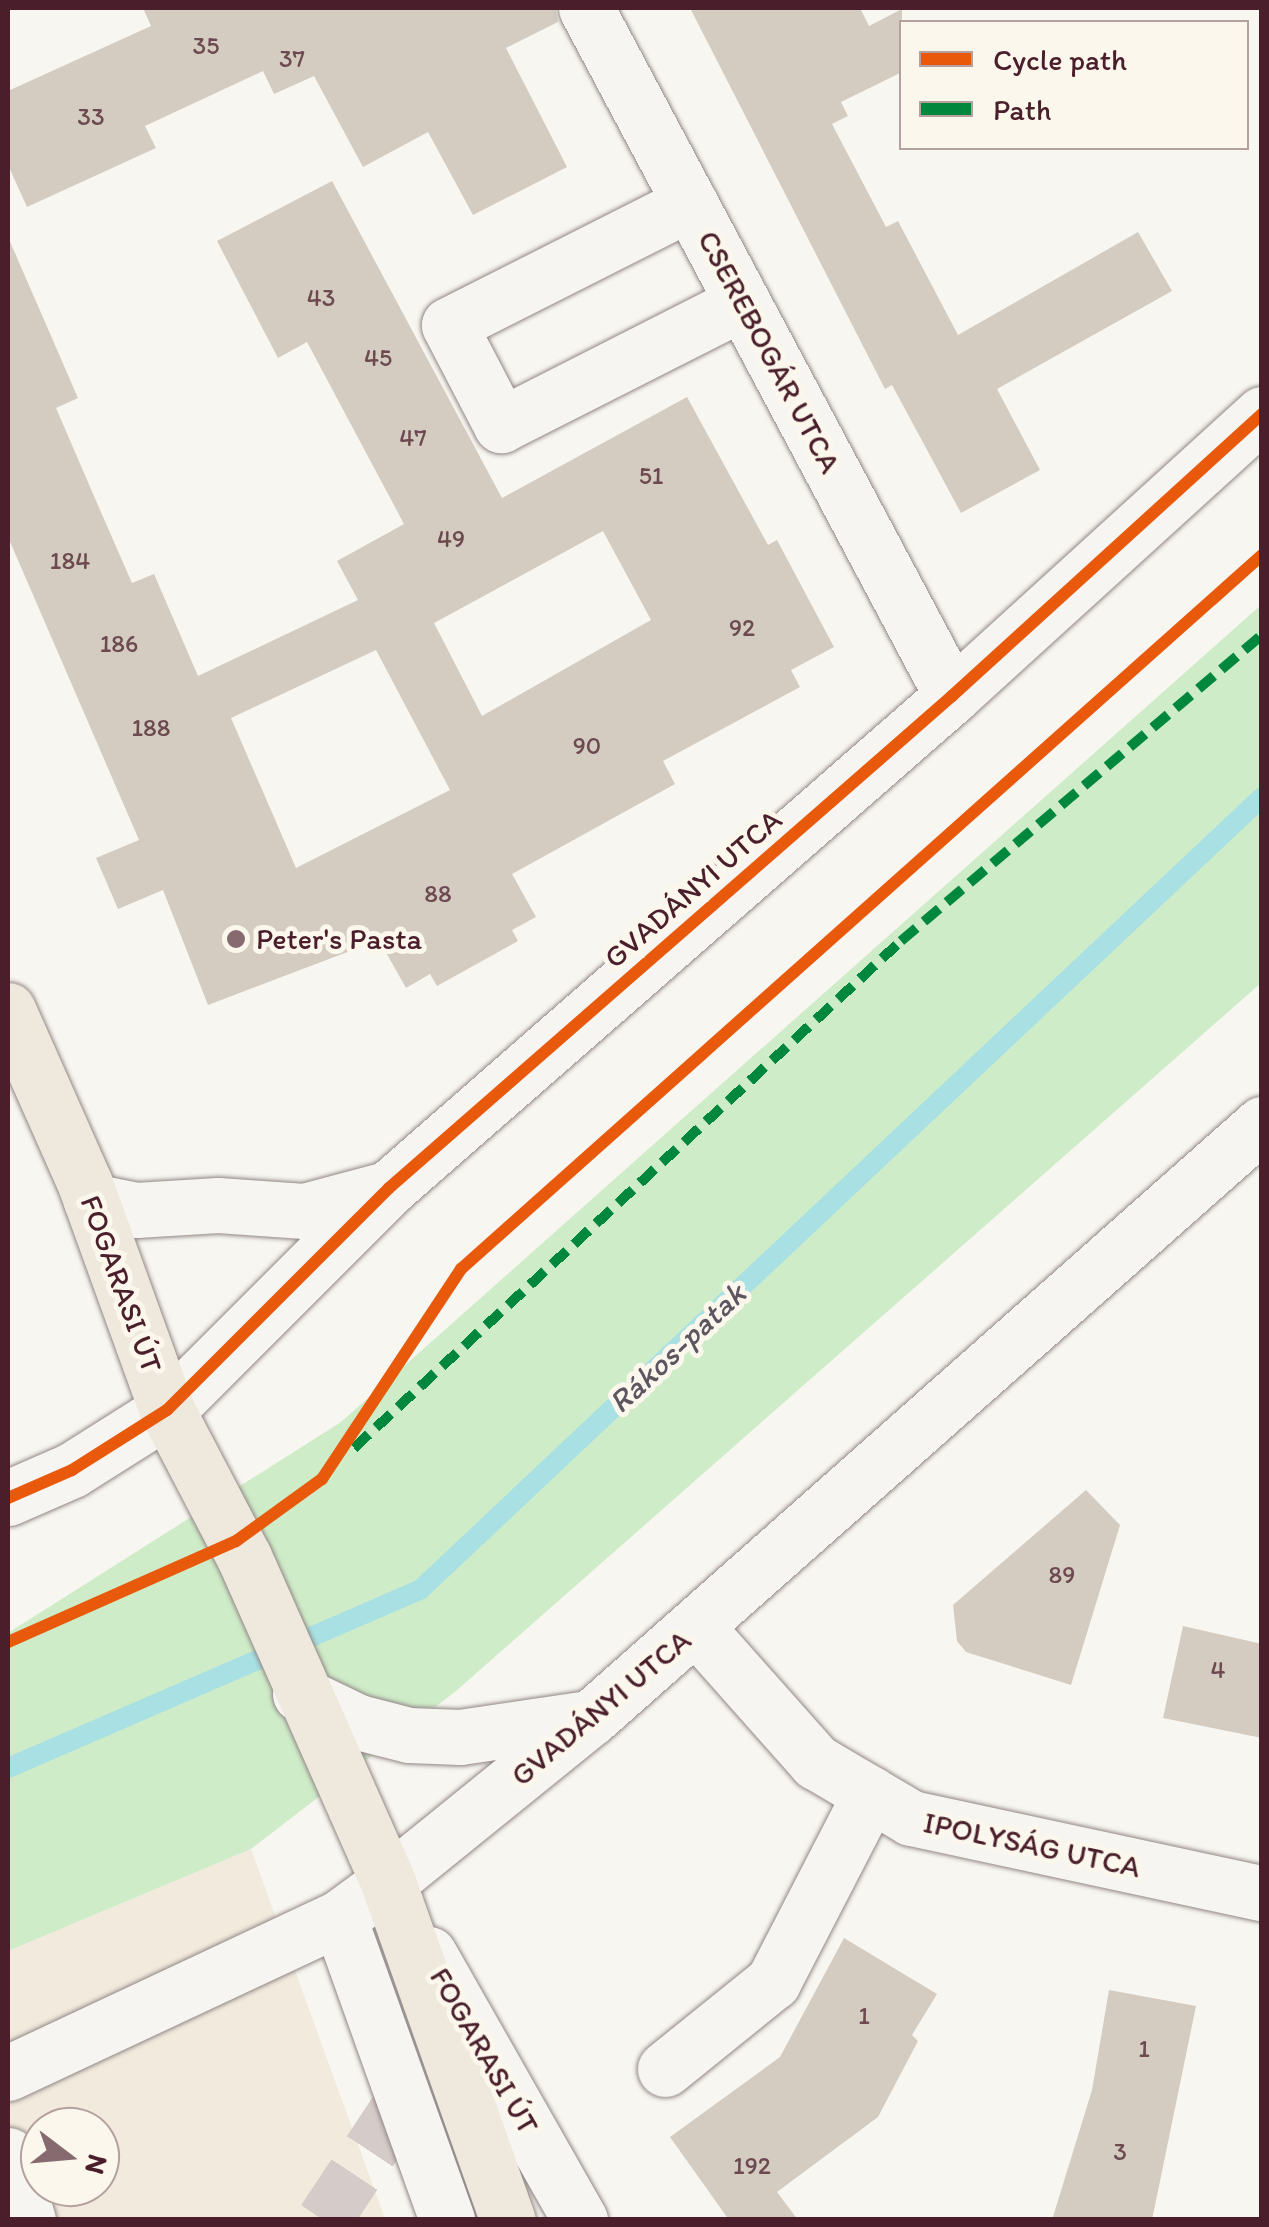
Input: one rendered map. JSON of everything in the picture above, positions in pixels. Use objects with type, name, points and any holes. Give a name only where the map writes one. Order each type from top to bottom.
[{"type":"main road","name":"FOGARASI ÚT","points":[[8,1010],[91,1201],[167,1410],[244,1557],[300,1694],[388,1882],[508,2220]]},
{"type":"street","name":"CSEREBOGÁR UTCA","points":[[586,8],[952,696]]},
{"type":"street","points":[[690,203],[449,325],[500,425],[743,302]]},
{"type":"street","name":"GVADÁNYI UTCA","points":[[8,1498],[72,1470],[167,1410],[389,1188],[952,696],[1262,414]]},
{"type":"street","name":"GVADÁNYI UTCA","points":[[8,2074],[339,1918],[388,1882],[592,1717],[696,1627],[1262,1124]]},
{"type":"street","points":[[91,1201],[136,1210],[218,1205],[304,1211],[389,1188]]},
{"type":"street","name":"IPOLYSÁG UTCA","points":[[696,1627],[816,1762],[911,1818],[1262,1893]]},
{"type":"street","points":[[300,1694],[358,1722],[409,1736],[460,1737],[592,1717]]},
{"type":"street","points":[[665,2069],[772,1982],[870,1794]]},
{"type":"street","name":"FOGARASI ÚT","points":[[388,1882],[580,2220]]},
{"type":"street","points":[[339,1918],[447,2220]]},
{"type":"street","points":[[8,2155],[28,2220]]},
{"type":"shaded area","points":[[251,1849],[385,2219],[8,2220],[8,1951]]},
{"type":"green space","points":[[1261,605],[1261,983],[456,1691],[251,1849],[8,1951],[8,1633],[341,1422]]},
{"type":"building","points":[[143,8],[555,8],[558,22],[506,48],[567,167],[473,215],[428,132],[363,167],[314,76],[274,94],[263,71],[145,126],[156,148],[27,207],[8,165],[8,91],[151,26]]},
{"type":"building","points":[[690,8],[860,8],[869,26],[902,9],[899,73],[841,102],[848,116],[832,124],[886,227],[898,221],[958,335],[1138,232],[1172,291],[997,389],[1040,470],[961,513],[892,385],[885,389]]},
{"type":"building","points":[[332,181],[502,498],[687,397],[768,545],[777,540],[834,647],[791,670],[800,687],[663,761],[675,784],[512,874],[536,917],[512,930],[518,941],[437,986],[430,974],[406,988],[379,940],[208,1005],[163,890],[118,909],[96,858],[139,840],[8,537],[8,237],[78,398],[56,408],[97,503],[132,583],[154,574],[198,676],[358,600],[337,561],[404,524],[307,342],[278,358],[217,241]],"holes":[[[603,531],[651,620],[482,716],[434,623]],[[376,650],[450,790],[296,868],[231,718]]]},
{"type":"building","points":[[1086,1490],[1120,1525],[1071,1685],[966,1652],[957,1641],[953,1605]]},
{"type":"building","points":[[1183,1626],[1262,1644],[1262,1738],[1163,1718]]},
{"type":"building","points":[[844,1938],[937,1994],[912,2035],[918,2041],[878,2117],[777,2192],[798,2220],[729,2220],[670,2137],[780,2057]]},
{"type":"building","points":[[1109,1990],[1196,2006],[1152,2220],[1052,2220],[1092,2090]]},
{"type":"waterway","name":"Rákos-patak","points":[[8,1768],[421,1589],[1262,797]]},
{"type":"tunnel","points":[[324,2220],[404,2099]]},
{"type":"marked path","points":[[354,1448],[901,941],[1262,635]]},
{"type":"cycle path","points":[[8,1498],[72,1470],[167,1410],[389,1188],[952,696],[1262,414]]},
{"type":"cycle path","points":[[8,1642],[236,1541],[322,1479],[461,1269],[1262,555]]},
{"type":"place","name":"Peter's Pasta","points":[[236,939]]}]
